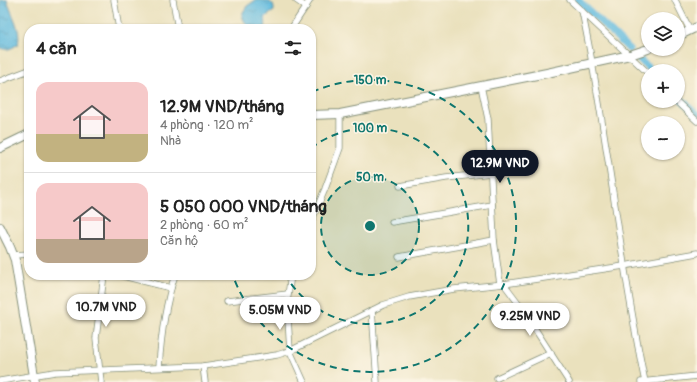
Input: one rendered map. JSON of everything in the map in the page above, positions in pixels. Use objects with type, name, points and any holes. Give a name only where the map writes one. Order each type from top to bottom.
[{"type":"street","points":[[114,0],[118,24]]},
{"type":"street","points":[[173,0],[177,24]]},
{"type":"street","points":[[296,0],[306,7]]},
{"type":"street","points":[[294,24],[310,0]]},
{"type":"street","points":[[570,0],[641,66]]},
{"type":"street","points":[[675,0],[694,29]]},
{"type":"street","points":[[582,11],[593,63],[643,382],[697,376]]},
{"type":"street","points":[[316,116],[340,114],[593,63],[641,51]]},
{"type":"street","points":[[0,81],[24,72]]},
{"type":"street","points":[[481,86],[488,119],[494,240],[502,284],[551,353],[569,382]]},
{"type":"street","points":[[683,108],[697,121]]},
{"type":"street","points":[[316,211],[326,189],[340,148],[340,114]]},
{"type":"street","points":[[0,148],[24,136]]},
{"type":"street","points":[[400,186],[446,178],[490,173]]},
{"type":"street","points":[[392,222],[492,205]]},
{"type":"street","points":[[0,227],[13,254],[35,379]]},
{"type":"street","points":[[400,257],[494,240]]},
{"type":"street","points":[[0,381],[35,379],[55,372],[203,366],[277,354],[290,351],[372,310],[396,300],[454,289],[502,284],[624,266],[697,253]]},
{"type":"street","points":[[13,254],[24,254]]},
{"type":"street","points":[[101,382],[96,338],[103,280]]},
{"type":"street","points":[[139,280],[171,288]]},
{"type":"street","points":[[159,367],[161,340],[173,280]]},
{"type":"street","points":[[290,280],[288,294],[290,351],[304,382]]},
{"type":"street","points":[[227,301],[288,294]]},
{"type":"street","points":[[372,310],[378,382]]},
{"type":"street","points":[[497,378],[551,353]]},
{"type":"street","points":[[203,366],[205,382]]},
{"type":"water","points":[[0,0],[7,0],[19,33],[18,44],[7,49],[0,47]]},
{"type":"water","points":[[256,0],[269,1],[274,7],[274,11],[265,18],[266,24],[246,24],[242,14],[247,6]]},
{"type":"waterway","points":[[578,0],[629,49]]},
{"type":"waterway","points":[[638,58],[644,64]]},
{"type":"waterway","points":[[685,103],[697,114]]}]
